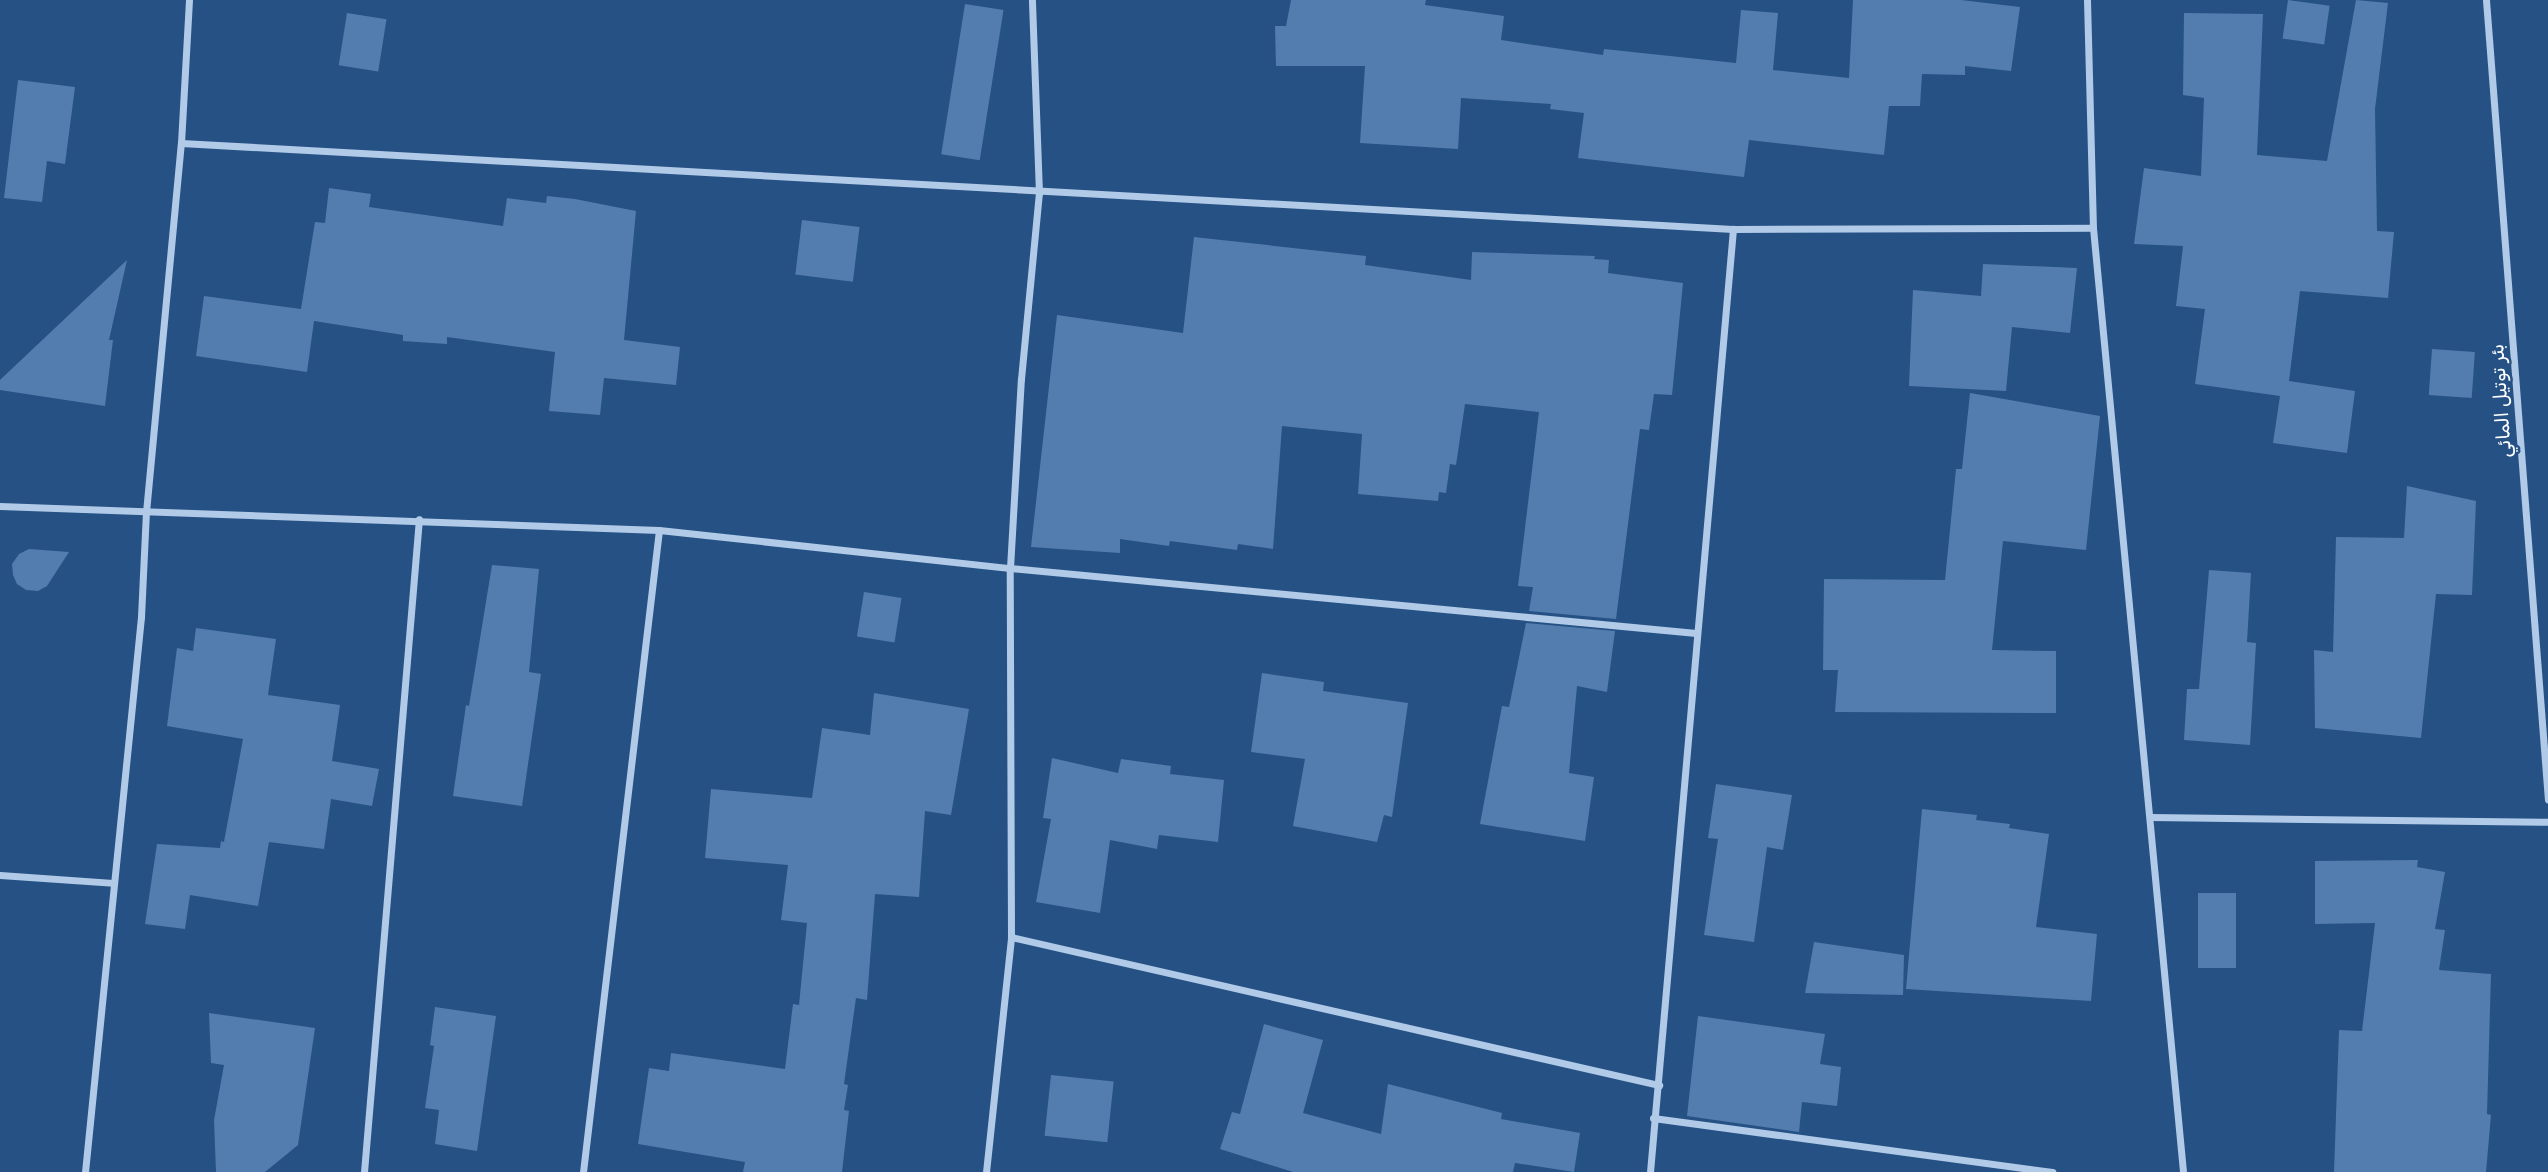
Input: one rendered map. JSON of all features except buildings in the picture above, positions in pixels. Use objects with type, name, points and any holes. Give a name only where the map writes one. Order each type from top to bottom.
[{"type":"street","points":[[85,1172],[141,617],[146,512],[181,143],[189,0]]},
{"type":"street","points":[[986,1172],[1012,937],[1010,568],[1021,379],[1040,193],[1032,0]]},
{"type":"street","points":[[2087,0],[2093,228],[2183,1172]]},
{"type":"street","name":"بئر توتيل المائي","points":[[2486,0],[2548,800]]},
{"type":"street","points":[[181,143],[1040,193],[1733,229],[2093,228]]},
{"type":"street","points":[[1650,1172],[1733,229]]},
{"type":"street","points":[[0,506],[419,519],[659,530],[1010,568],[1696,633]]},
{"type":"street","points":[[364,1172],[419,519]]},
{"type":"street","points":[[583,1172],[659,530]]},
{"type":"street","points":[[2150,817],[2548,822]]},
{"type":"street","points":[[0,875],[113,883]]},
{"type":"street","points":[[1012,937],[1659,1086]]},
{"type":"street","points":[[1653,1118],[2052,1172]]}]
